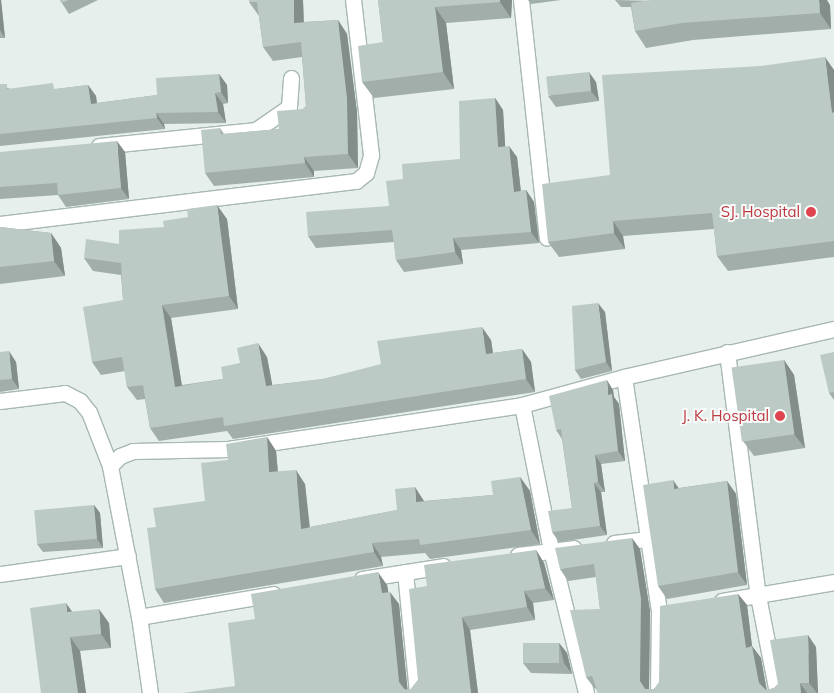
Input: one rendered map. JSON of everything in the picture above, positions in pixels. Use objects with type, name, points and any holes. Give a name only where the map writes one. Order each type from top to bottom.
[{"type":"street","points":[[0,224],[356,181],[366,173],[371,155],[353,0]]},
{"type":"street","points":[[521,0],[547,238]]},
{"type":"street","points":[[86,147],[256,130],[289,107],[291,78]]},
{"type":"street","points":[[110,466],[120,456],[133,451],[228,449],[522,405],[624,377],[834,329]]},
{"type":"street","points":[[727,352],[758,596],[777,693]]},
{"type":"street","points":[[624,377],[659,610],[658,693]]},
{"type":"street","points":[[0,402],[64,393],[80,401],[89,412],[110,466],[139,617],[150,693]]},
{"type":"street","points":[[522,405],[551,550],[586,693]]},
{"type":"street","points":[[503,558],[551,550],[648,539]]},
{"type":"street","points":[[0,574],[128,556]]},
{"type":"street","points":[[346,582],[454,565]]},
{"type":"street","points":[[405,572],[417,693]]},
{"type":"street","points":[[704,604],[834,582]]},
{"type":"street","points":[[139,617],[287,592]]},
{"type":"street","points":[[659,610],[677,607]]},
{"type":"building","points":[[249,0],[294,0],[294,23],[338,20],[347,98],[348,154],[304,157],[305,163],[205,173],[201,130],[220,128],[221,134],[279,129],[277,111],[303,109],[306,106],[301,42],[263,47],[257,2],[249,2]]},
{"type":"building","points":[[378,0],[500,0],[500,2],[435,7],[443,72],[362,82],[358,46],[383,42]]},
{"type":"building","points":[[651,0],[819,0],[820,13],[682,23],[635,31],[631,3]]},
{"type":"building","points":[[825,57],[832,113],[834,112],[834,241],[717,256],[712,213],[613,221],[614,233],[548,242],[542,184],[610,175],[602,75],[761,66]]},
{"type":"building","points":[[589,72],[591,91],[548,95],[546,76]]},
{"type":"building","points":[[219,74],[221,92],[215,93],[218,112],[156,113],[157,118],[0,134],[0,84],[7,84],[7,89],[53,83],[54,89],[88,85],[91,104],[157,95],[156,78]]},
{"type":"building","points":[[495,98],[498,147],[509,146],[514,192],[526,190],[531,232],[453,238],[455,252],[396,260],[392,230],[308,236],[306,212],[389,206],[386,181],[403,179],[402,164],[460,159],[459,101]]},
{"type":"building","points":[[117,141],[121,188],[58,195],[57,183],[0,187],[0,152]]},
{"type":"building","points":[[217,205],[229,296],[162,305],[175,387],[223,379],[221,367],[240,363],[237,348],[258,343],[266,386],[323,379],[381,364],[377,341],[482,327],[486,354],[522,349],[526,379],[224,426],[223,417],[150,428],[143,385],[127,387],[122,357],[92,362],[83,307],[123,300],[121,263],[84,258],[86,239],[119,244],[119,230],[164,227],[163,221],[188,217],[187,209]]},
{"type":"building","points":[[0,227],[51,233],[54,261],[0,267]]},
{"type":"building","points":[[598,303],[606,362],[575,370],[572,306]]},
{"type":"building","points":[[9,351],[12,379],[0,380],[0,352]]},
{"type":"building","points":[[834,352],[834,392],[829,393],[820,355]]},
{"type":"building","points":[[784,360],[794,434],[742,442],[732,367]]},
{"type":"building","points":[[607,380],[608,395],[612,394],[618,451],[595,455],[598,482],[594,483],[600,526],[552,532],[548,511],[572,508],[561,429],[556,430],[549,396]]},
{"type":"building","points":[[267,437],[269,472],[296,470],[301,529],[397,510],[395,489],[415,487],[416,502],[493,495],[491,481],[520,477],[531,530],[420,545],[419,539],[372,543],[374,552],[155,589],[147,528],[156,527],[153,508],[205,501],[201,463],[228,460],[226,444]]},
{"type":"building","points":[[673,480],[674,489],[727,481],[738,572],[658,586],[643,485]]},
{"type":"building","points":[[94,505],[97,539],[37,544],[34,510]]},
{"type":"building","points":[[632,538],[641,599],[640,681],[645,689],[654,689],[659,682],[660,606],[738,594],[746,648],[752,646],[759,683],[766,690],[774,688],[778,684],[770,640],[808,635],[809,683],[800,683],[801,693],[598,693],[592,676],[586,677],[570,610],[600,609],[594,564],[560,569],[555,548]]},
{"type":"building","points":[[536,550],[545,588],[524,591],[527,607],[462,617],[471,693],[182,693],[235,686],[228,623],[255,619],[251,594],[378,572],[382,593],[390,592],[399,682],[404,689],[410,690],[418,680],[409,589],[427,586],[424,565]]},
{"type":"building","points":[[66,603],[67,612],[99,609],[101,634],[70,637],[78,693],[41,693],[30,608]]},
{"type":"building","points":[[523,643],[559,643],[559,663],[523,663]]},
{"type":"place","name":"SJ. Hospital","points":[[811,212]]},
{"type":"place","name":"J. K. Hospital","points":[[780,416]]}]
